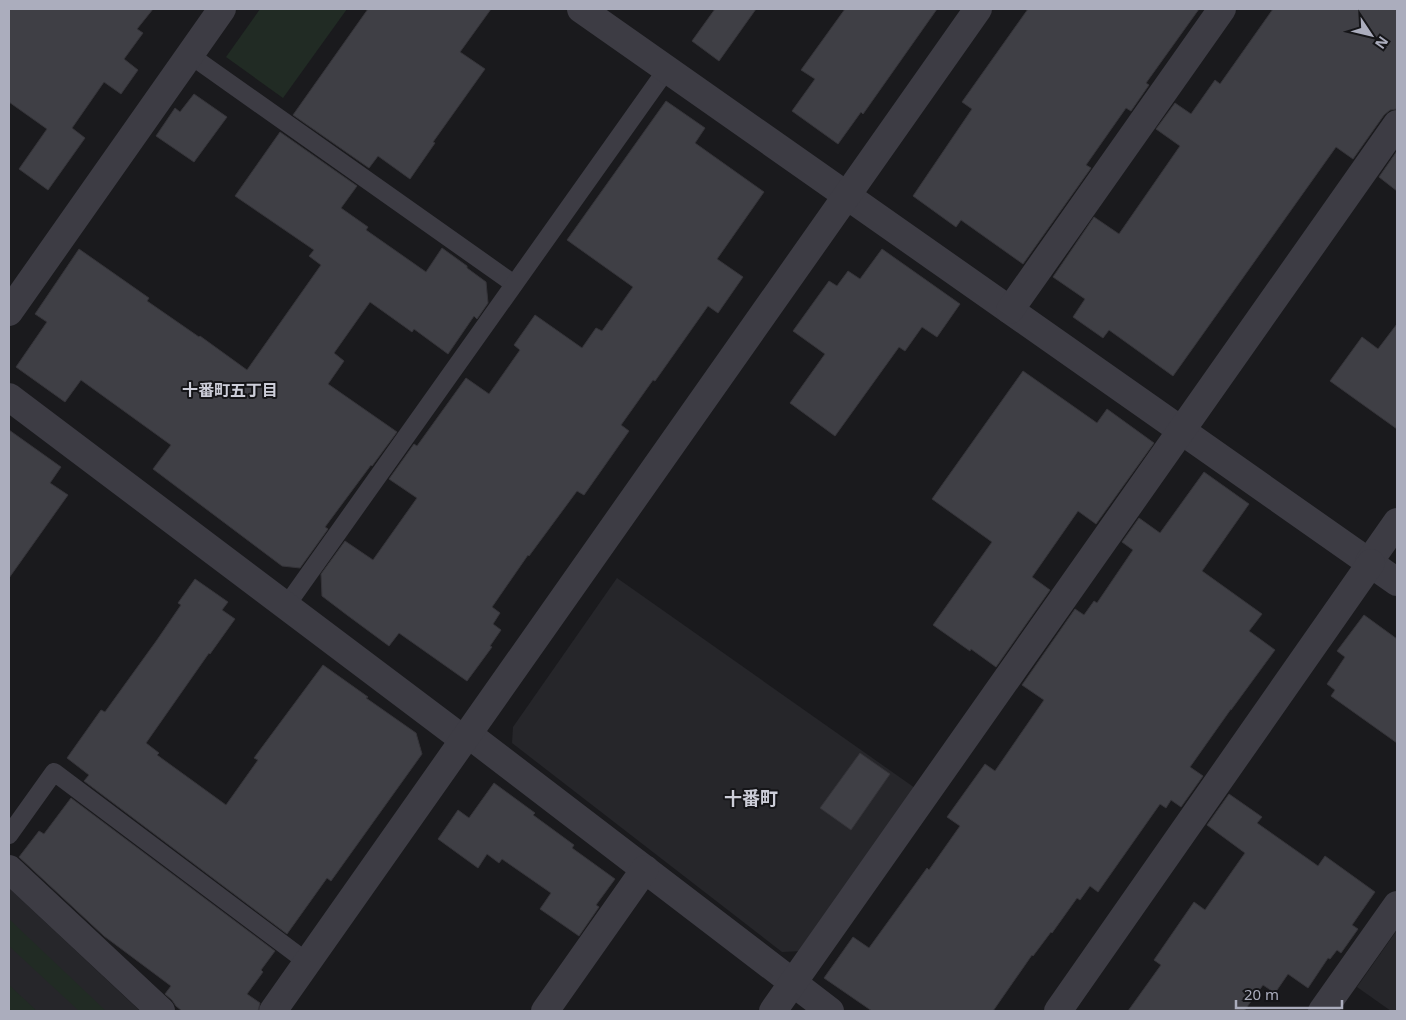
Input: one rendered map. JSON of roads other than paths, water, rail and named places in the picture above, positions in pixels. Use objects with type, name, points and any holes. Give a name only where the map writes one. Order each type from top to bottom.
[{"type":"street","points":[[9,312],[222,9]]},
{"type":"street","points":[[581,9],[1397,582]]},
{"type":"street","points":[[273,1011],[978,9]]},
{"type":"street","points":[[1010,310],[1222,9]]},
{"type":"street","points":[[773,1011],[1397,124]]},
{"type":"street","points":[[9,398],[286,606],[645,869],[830,1011]]},
{"type":"street","points":[[1058,1011],[1397,522]]},
{"type":"street","points":[[9,869],[161,1011]]},
{"type":"street","points":[[544,1011],[645,869]]},
{"type":"street","points":[[1322,1011],[1397,905]]},
{"type":"lane","points":[[190,55],[514,284]]},
{"type":"lane","points":[[286,606],[667,68]]},
{"type":"lane","points":[[9,835],[54,772],[307,962]]},
{"type":"district","name":"十番町五丁目","points":[[230,390]]},
{"type":"district","name":"十番町","points":[[751,799]]}]
